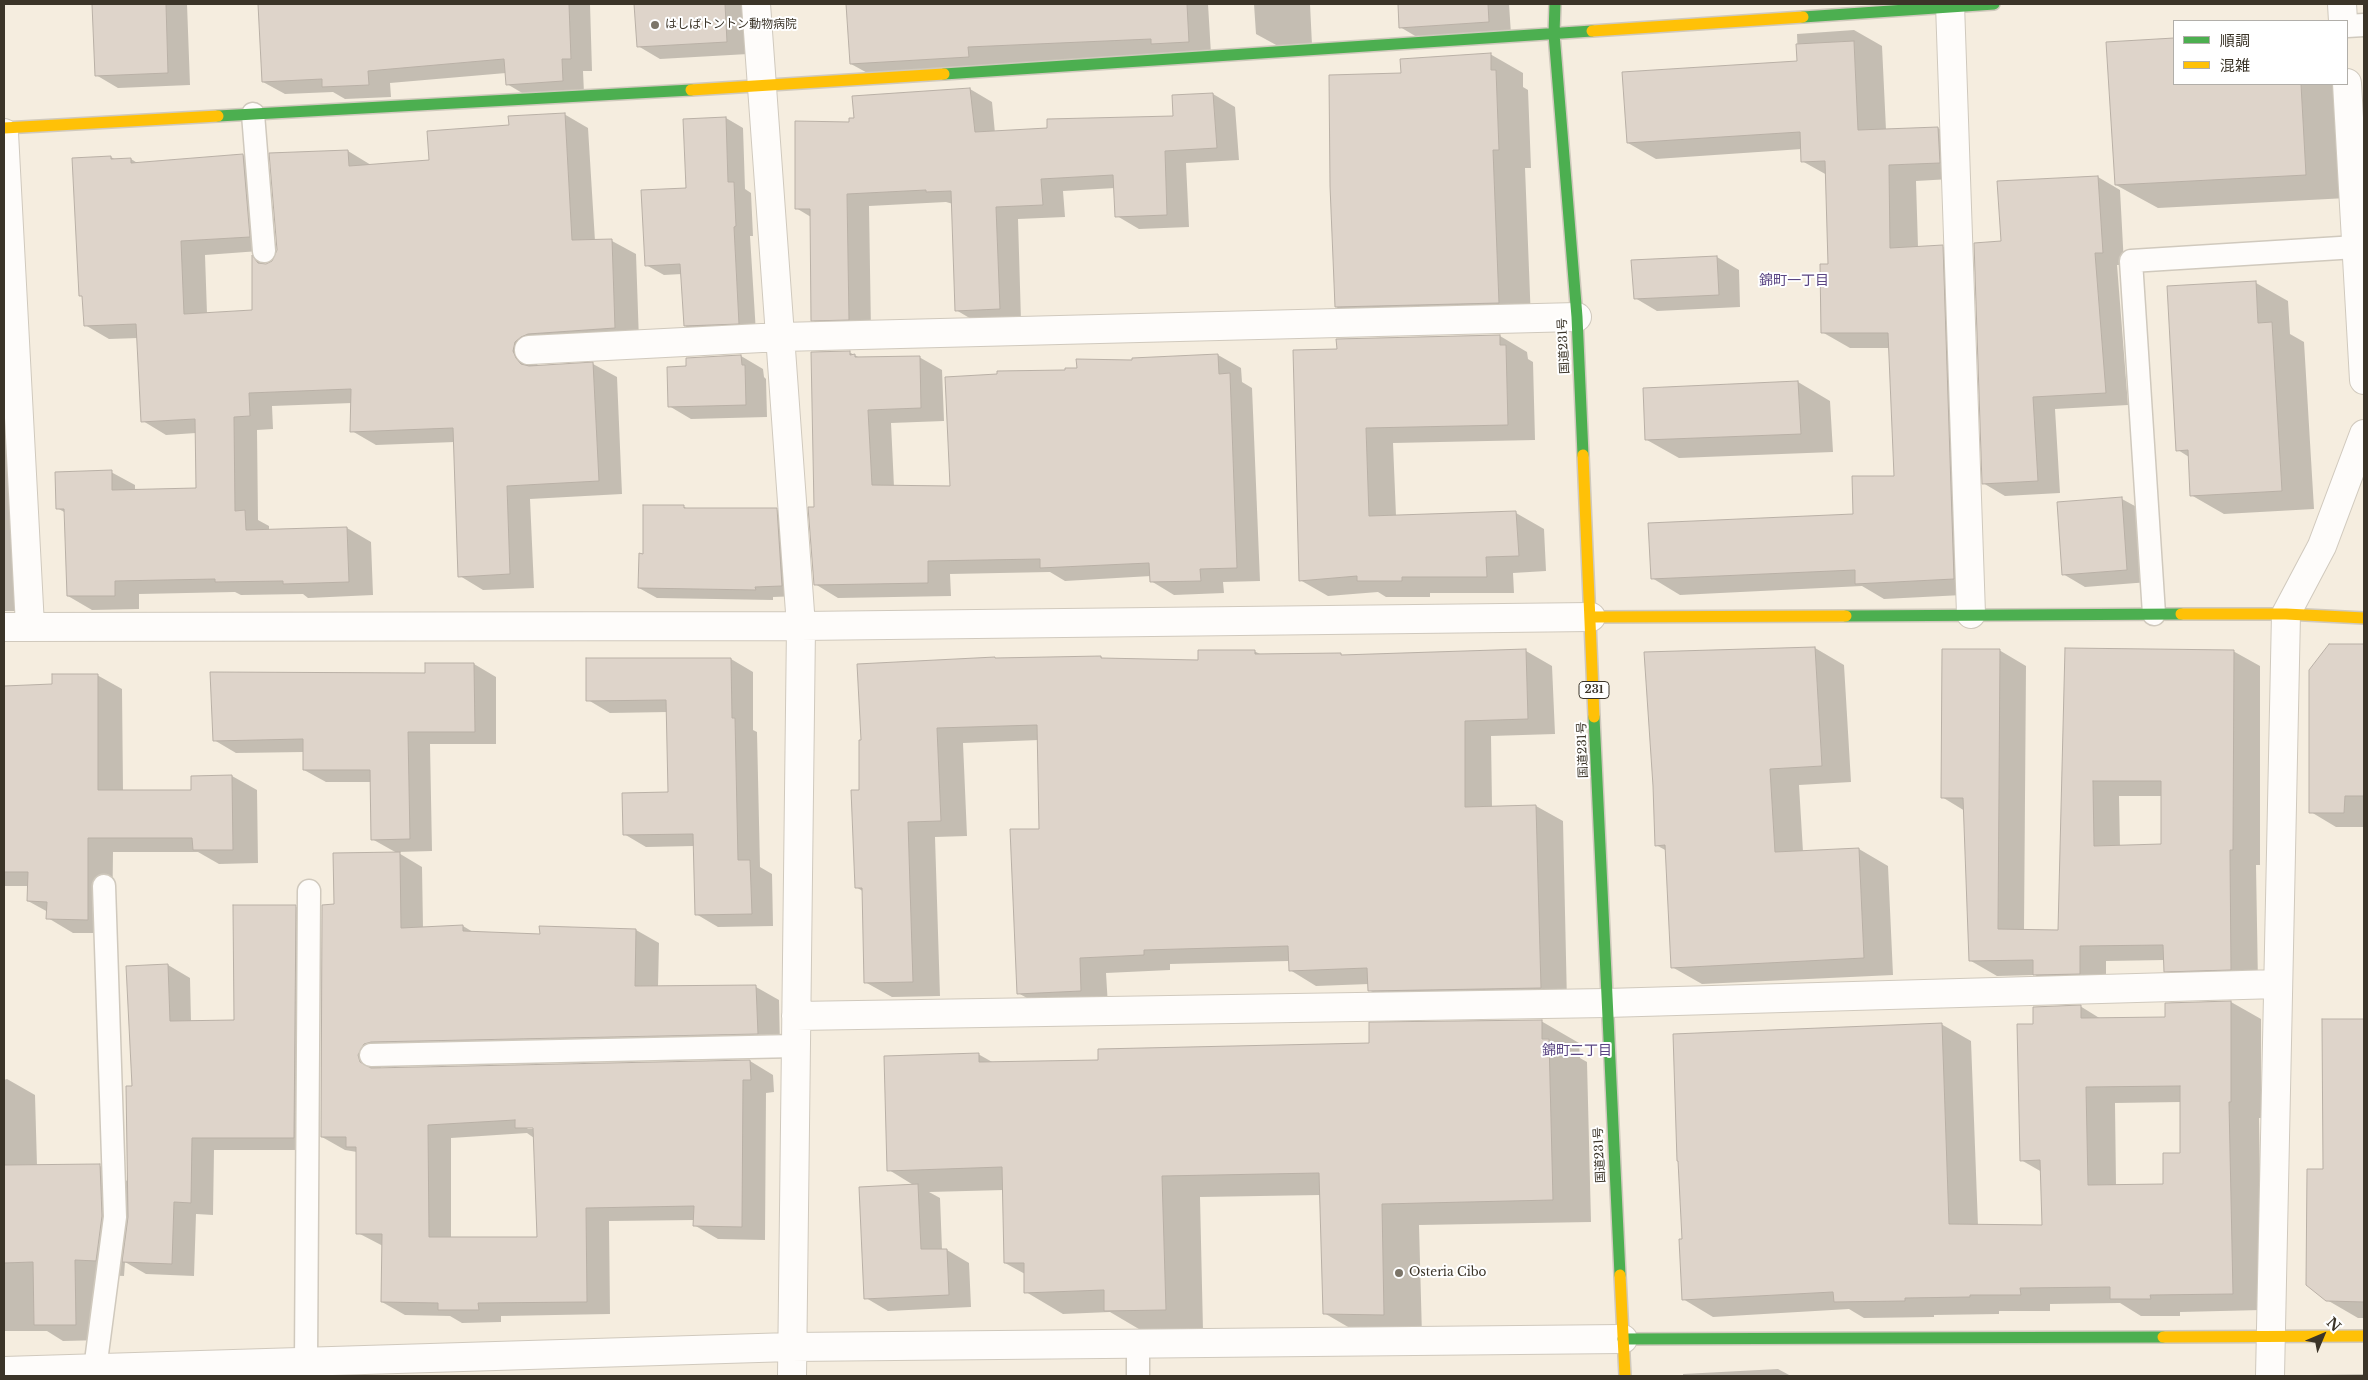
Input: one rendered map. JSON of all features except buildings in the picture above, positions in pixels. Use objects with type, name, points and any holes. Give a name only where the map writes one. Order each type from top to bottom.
[{"type":"main road","name":"国道231号","points":[[1555,4],[1554,34],[1577,318],[1606,1003],[1625,1376]]},
{"type":"main road","points":[[4,128],[762,86],[1554,34],[1950,5],[1994,4]]},
{"type":"main road","points":[[1591,618],[1971,614],[2286,614],[2364,618]]},
{"type":"main road","points":[[1623,1339],[2364,1336]]},
{"type":"street","points":[[756,4],[801,626],[792,1376]]},
{"type":"street","points":[[2342,4],[2343,20]]},
{"type":"street","points":[[1950,5],[1971,614]]},
{"type":"street","points":[[2353,88],[2356,247],[2364,380]]},
{"type":"street","points":[[4,133],[17,627],[801,626],[1591,618]]},
{"type":"street","points":[[528,350],[781,337],[1577,318]]},
{"type":"street","points":[[2270,1376],[2286,614],[2322,546],[2364,434]]},
{"type":"street","points":[[796,1016],[1606,1003],[2278,984]]},
{"type":"street","points":[[4,1371],[95,1368],[185,1371],[306,1362],[401,1368],[791,1347],[1623,1339]]},
{"type":"lane","points":[[2348,26],[2364,25]]},
{"type":"lane","points":[[253,114],[264,251]]},
{"type":"lane","points":[[2154,614],[2131,261],[2356,247]]},
{"type":"lane","points":[[95,1368],[115,1217],[104,886]]},
{"type":"lane","points":[[306,1362],[308,892]]},
{"type":"lane","points":[[371,1055],[796,1046]]},
{"type":"lane","points":[[1138,1343],[1138,1376]]},
{"type":"traffic: fast","points":[[1555,4],[1554,34],[1577,317],[1583,455]]},
{"type":"traffic: fast","points":[[1803,17],[1994,4]]},
{"type":"traffic: fast","points":[[944,74],[1592,31]]},
{"type":"traffic: fast","points":[[218,116],[691,90]]},
{"type":"traffic: fast","points":[[1846,616],[2181,614]]},
{"type":"traffic: fast","points":[[1594,717],[1620,1275]]},
{"type":"traffic: fast","points":[[1623,1339],[2163,1337]]},
{"type":"traffic: slow","points":[[1592,31],[1803,17]]},
{"type":"traffic: slow","points":[[691,90],[944,74]]},
{"type":"traffic: slow","points":[[4,128],[218,116]]},
{"type":"traffic: slow","points":[[1583,455],[1594,717]]},
{"type":"traffic: slow","points":[[2181,614],[2286,614],[2364,618]]},
{"type":"traffic: slow","points":[[1591,617],[1846,616]]},
{"type":"traffic: slow","points":[[1620,1275],[1625,1376]]},
{"type":"traffic: slow","points":[[2163,1337],[2364,1336]]},
{"type":"place","name":"はしばトントン動物病院","points":[[655,25]]},
{"type":"place","name":"Osteria Cibo","points":[[1399,1273]]},
{"type":"district","name":"錦町一丁目","points":[[1794,281]]},
{"type":"district","name":"錦町二丁目","points":[[1577,1051]]}]
